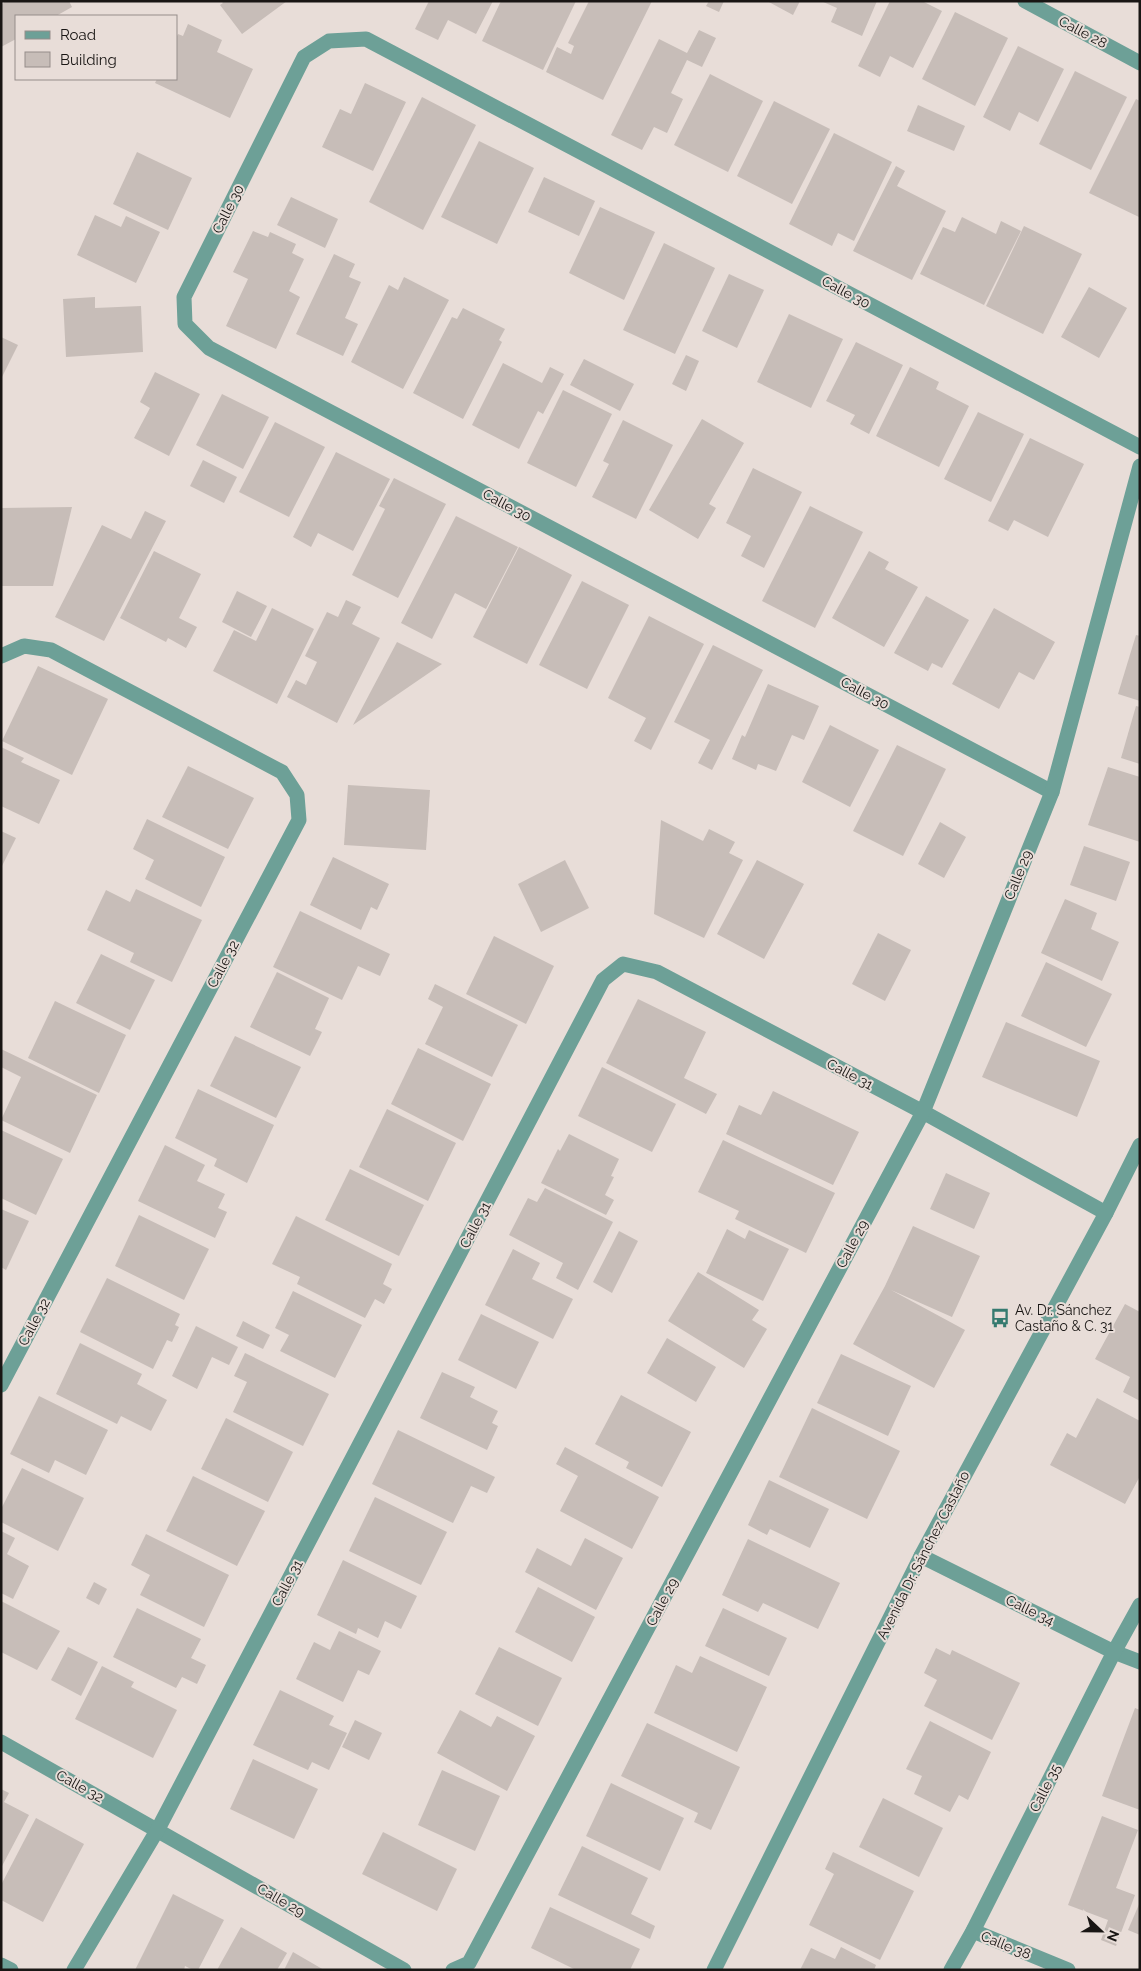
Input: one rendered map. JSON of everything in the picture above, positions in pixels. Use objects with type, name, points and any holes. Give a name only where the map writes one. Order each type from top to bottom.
[{"type":"street","name":"Calle 28","points":[[1025,1],[1140,63]]},
{"type":"street","name":"Calle 30","points":[[1052,792],[209,348],[185,324],[184,297],[304,57],[329,41],[366,39],[1140,447]]},
{"type":"street","name":"Calle 29","points":[[453,1970],[469,1963],[923,1112],[1052,792],[1140,466]]},
{"type":"street","name":"Calle 32","points":[[1,656],[24,646],[51,650],[282,772],[297,795],[299,820],[1,1385]]},
{"type":"street","name":"Calle 31","points":[[74,1970],[158,1830],[603,980],[624,964],[657,972],[923,1112],[1106,1212]]},
{"type":"street","name":"Avenida Dr. Sánchez Castaño","points":[[714,1970],[921,1556],[1106,1212],[1140,1145]]},
{"type":"street","name":"Calle 34","points":[[921,1556],[1114,1652],[1140,1662]]},
{"type":"street","name":"Calle 35","points":[[951,1970],[973,1931],[1114,1652],[1140,1606]]},
{"type":"street","name":"Calle 32","points":[[1,1742],[158,1830]]},
{"type":"street","name":"Calle 29","points":[[158,1830],[404,1970]]},
{"type":"street","name":"Calle 38","points":[[973,1931],[1068,1970]]},
{"type":"street","points":[[1,1965],[11,1970]]},
{"type":"building","points":[[3,1],[69,1],[72,7],[58,15],[15,15],[15,40],[1,47],[1,4],[4,3]]},
{"type":"building","points":[[221,1],[287,1],[242,34],[220,5],[223,3]]},
{"type":"building","points":[[429,1],[493,1],[476,34],[448,20],[438,40],[415,29]]},
{"type":"building","points":[[501,1],[576,1],[543,70],[482,41]]},
{"type":"building","points":[[589,1],[652,1],[603,100],[546,72],[557,47],[571,54],[574,46],[568,43]]},
{"type":"building","points":[[709,1],[724,1],[719,12],[706,6]]},
{"type":"building","points":[[767,1],[800,1],[793,15]]},
{"type":"building","points":[[821,1],[877,1],[862,36],[831,22],[837,8]]},
{"type":"building","points":[[890,1],[922,1],[942,11],[913,68],[890,56],[880,77],[858,66]]},
{"type":"building","points":[[955,12],[1008,38],[975,106],[922,79]]},
{"type":"building","points":[[188,24],[222,40],[217,52],[253,69],[230,118],[155,83],[156,80],[178,80],[178,34],[183,36]]},
{"type":"building","points":[[699,30],[716,38],[702,67],[687,60],[671,93],[683,99],[667,133],[654,127],[642,150],[611,135],[659,39],[687,53]]},
{"type":"building","points":[[1018,46],[1064,69],[1038,122],[1019,112],[1010,131],[983,117]]},
{"type":"building","points":[[1075,71],[1127,97],[1091,170],[1039,144]]},
{"type":"building","points":[[710,74],[763,101],[728,172],[674,145]]},
{"type":"building","points":[[365,83],[406,102],[373,171],[322,147],[340,109],[351,114]]},
{"type":"building","points":[[422,97],[476,125],[423,230],[369,202]]},
{"type":"building","points":[[1136,99],[1140,101],[1139,217],[1089,193]]},
{"type":"building","points":[[774,101],[830,129],[792,204],[737,176]]},
{"type":"building","points":[[918,105],[965,126],[954,151],[907,131]]},
{"type":"building","points":[[834,133],[892,162],[854,241],[838,233],[832,246],[789,224]]},
{"type":"building","points":[[479,141],[534,168],[497,244],[441,217]]},
{"type":"building","points":[[137,152],[192,178],[168,230],[113,204]]},
{"type":"building","points":[[896,166],[905,171],[897,186],[946,211],[912,280],[853,251]]},
{"type":"building","points":[[544,177],[595,201],[579,236],[528,212]]},
{"type":"building","points":[[291,197],[338,219],[325,248],[277,225]]},
{"type":"building","points":[[600,207],[655,232],[624,300],[569,273]]},
{"type":"building","points":[[95,215],[121,227],[126,216],[160,232],[136,283],[77,255]]},
{"type":"building","points":[[962,217],[996,234],[1001,221],[1021,231],[984,305],[920,274],[943,227],[955,232]]},
{"type":"building","points":[[1024,226],[1082,254],[1043,334],[986,306]]},
{"type":"building","points":[[253,231],[268,237],[270,232],[296,244],[292,253],[304,259],[289,291],[300,297],[276,349],[226,326],[248,279],[233,272]]},
{"type":"building","points":[[664,243],[715,268],[675,354],[623,330]]},
{"type":"building","points":[[334,254],[355,264],[349,277],[361,282],[345,318],[358,324],[343,356],[296,334]]},
{"type":"building","points":[[729,274],[764,290],[737,348],[702,331]]},
{"type":"building","points":[[404,277],[449,300],[403,389],[351,362],[389,285],[398,290]]},
{"type":"building","points":[[1089,287],[1127,308],[1099,358],[1061,337]]},
{"type":"building","points":[[95,297],[95,308],[141,306],[143,352],[66,357],[63,299]]},
{"type":"building","points":[[463,308],[505,329],[499,340],[502,342],[463,419],[413,393],[452,317],[457,319]]},
{"type":"building","points":[[789,314],[843,339],[811,408],[757,382]]},
{"type":"building","points":[[1,337],[18,345],[1,379]]},
{"type":"building","points":[[856,342],[903,365],[869,434],[850,424],[855,415],[826,401]]},
{"type":"building","points":[[686,355],[699,361],[686,391],[672,384]]},
{"type":"building","points":[[584,359],[634,384],[620,411],[570,385]]},
{"type":"building","points":[[503,363],[542,383],[550,367],[564,374],[543,414],[538,411],[519,449],[472,425]]},
{"type":"building","points":[[910,367],[939,382],[936,389],[969,406],[939,467],[876,436]]},
{"type":"building","points":[[155,372],[200,394],[169,456],[134,438],[150,408],[140,402]]},
{"type":"building","points":[[563,390],[612,414],[576,487],[527,463]]},
{"type":"building","points":[[222,394],[269,417],[243,469],[196,445]]},
{"type":"building","points":[[978,412],[1024,434],[991,502],[944,479]]},
{"type":"building","points":[[702,419],[744,443],[709,504],[716,508],[698,539],[649,510]]},
{"type":"building","points":[[623,420],[673,445],[636,519],[592,497],[609,464],[603,461]]},
{"type":"building","points":[[275,422],[325,447],[289,517],[239,492]]},
{"type":"building","points":[[1030,438],[1084,464],[1048,537],[1014,520],[1008,531],[988,521]]},
{"type":"building","points":[[336,452],[390,479],[353,551],[318,533],[311,547],[293,537]]},
{"type":"building","points":[[203,460],[237,477],[224,503],[190,486]]},
{"type":"building","points":[[753,468],[802,492],[764,568],[741,556],[751,536],[726,523]]},
{"type":"building","points":[[394,478],[446,504],[398,598],[352,575],[385,509],[379,506]]},
{"type":"building","points":[[810,506],[863,532],[815,628],[762,601]]},
{"type":"building","points":[[72,507],[53,586],[1,586],[1,508]]},
{"type":"building","points":[[145,511],[166,521],[104,641],[55,617],[102,525],[131,539]]},
{"type":"building","points":[[456,516],[518,547],[486,609],[455,593],[432,639],[401,623]]},
{"type":"building","points":[[519,547],[572,575],[527,664],[473,637]]},
{"type":"building","points":[[154,551],[201,574],[179,618],[197,627],[186,648],[168,638],[166,642],[120,618]]},
{"type":"building","points":[[869,551],[889,562],[885,569],[918,587],[884,647],[832,618]]},
{"type":"building","points":[[582,581],[629,605],[587,689],[539,665]]},
{"type":"building","points":[[237,591],[267,606],[251,637],[222,622]]},
{"type":"building","points":[[926,596],[969,620],[942,668],[932,663],[928,671],[894,653]]},
{"type":"building","points":[[346,600],[361,607],[352,624],[380,638],[337,723],[287,697],[296,680],[306,685],[317,662],[305,656],[327,612],[338,617]]},
{"type":"building","points":[[272,608],[314,629],[277,704],[213,671],[234,630],[256,641]]},
{"type":"building","points":[[994,608],[1055,642],[1034,680],[1019,672],[999,709],[952,684]]},
{"type":"building","points":[[649,616],[704,644],[651,750],[634,741],[646,718],[608,698]]},
{"type":"building","points":[[1136,635],[1140,636],[1140,701],[1118,694]]},
{"type":"building","points":[[397,642],[442,664],[353,725]]},
{"type":"building","points":[[713,645],[763,670],[712,770],[698,763],[710,740],[674,722]]},
{"type":"building","points":[[38,666],[108,699],[72,775],[2,741]]},
{"type":"building","points":[[768,684],[819,706],[804,740],[792,735],[776,771],[758,764],[756,770],[732,759],[742,735],[745,737]]},
{"type":"building","points":[[1136,706],[1140,707],[1140,764],[1121,758]]},
{"type":"building","points":[[830,725],[879,750],[850,807],[802,782]]},
{"type":"building","points":[[897,745],[946,769],[903,856],[853,831]]},
{"type":"building","points":[[1,747],[24,758],[21,762],[60,780],[39,824],[1,806]]},
{"type":"building","points":[[188,766],[254,798],[228,849],[162,817]]},
{"type":"building","points":[[1108,767],[1140,777],[1140,842],[1088,825]]},
{"type":"building","points":[[348,785],[430,790],[426,850],[344,845]]},
{"type":"building","points":[[147,819],[225,857],[201,907],[145,879],[154,860],[133,849]]},
{"type":"building","points":[[661,820],[703,841],[709,829],[735,842],[729,853],[743,860],[704,938],[654,914]]},
{"type":"building","points":[[940,822],[966,837],[944,878],[918,864]]},
{"type":"building","points":[[1,831],[16,838],[1,868]]},
{"type":"building","points":[[1084,846],[1130,862],[1116,901],[1070,885]]},
{"type":"building","points":[[333,857],[389,884],[377,910],[371,907],[361,930],[310,905]]},
{"type":"building","points":[[565,860],[589,908],[541,932],[518,884]]},
{"type":"building","points":[[757,860],[804,884],[764,959],[717,934]]},
{"type":"building","points":[[136,889],[202,920],[172,982],[130,962],[134,953],[87,930],[106,890],[130,902]]},
{"type":"building","points":[[1065,899],[1097,913],[1091,929],[1119,942],[1102,981],[1041,953]]},
{"type":"building","points":[[300,911],[390,954],[380,976],[358,966],[342,1000],[273,967]]},
{"type":"building","points":[[878,933],[911,950],[885,1001],[852,984]]},
{"type":"building","points":[[494,936],[554,966],[526,1024],[466,994]]},
{"type":"building","points":[[101,954],[155,980],[130,1030],[76,1003]]},
{"type":"building","points":[[1046,962],[1112,994],[1086,1047],[1021,1016]]},
{"type":"building","points":[[277,972],[329,998],[315,1029],[322,1032],[310,1056],[250,1027]]},
{"type":"building","points":[[435,984],[518,1025],[492,1077],[425,1044],[443,1007],[428,999]]},
{"type":"building","points":[[638,999],[706,1032],[684,1078],[717,1094],[706,1114],[606,1063]]},
{"type":"building","points":[[55,1001],[126,1035],[99,1093],[28,1058]]},
{"type":"building","points":[[1006,1022],[1100,1061],[1077,1117],[982,1077]]},
{"type":"building","points":[[235,1036],[301,1067],[276,1118],[210,1086]]},
{"type":"building","points":[[418,1048],[491,1084],[463,1141],[391,1104]]},
{"type":"building","points":[[1,1049],[97,1095],[70,1153],[1,1120],[21,1077],[1,1067]]},
{"type":"building","points":[[602,1067],[676,1104],[652,1152],[578,1116]]},
{"type":"building","points":[[198,1089],[274,1125],[247,1183],[214,1166],[217,1159],[175,1138]]},
{"type":"building","points":[[773,1091],[859,1132],[833,1185],[726,1134],[739,1105],[761,1115]]},
{"type":"building","points":[[387,1109],[456,1143],[428,1201],[359,1167]]},
{"type":"building","points":[[1,1130],[63,1159],[36,1215],[1,1198]]},
{"type":"building","points":[[569,1134],[619,1159],[611,1176],[614,1177],[605,1195],[614,1200],[606,1215],[541,1183],[558,1149],[560,1151]]},
{"type":"building","points":[[723,1140],[835,1193],[806,1253],[735,1219],[739,1211],[698,1192]]},
{"type":"building","points":[[165,1145],[205,1165],[197,1181],[225,1194],[218,1208],[227,1212],[215,1238],[138,1201]]},
{"type":"building","points":[[350,1169],[424,1205],[399,1256],[325,1220]]},
{"type":"building","points":[[946,1173],[990,1193],[974,1229],[930,1209]]},
{"type":"building","points":[[545,1188],[613,1222],[578,1290],[556,1278],[563,1263],[509,1235],[528,1198],[537,1202]]},
{"type":"building","points":[[1,1209],[29,1221],[6,1270],[1,1267]]},
{"type":"building","points":[[139,1215],[209,1249],[184,1300],[115,1266]]},
{"type":"building","points":[[296,1216],[392,1264],[383,1284],[392,1289],[384,1304],[375,1299],[365,1318],[297,1284],[300,1277],[272,1264]]},
{"type":"building","points":[[913,1226],[980,1256],[952,1317],[891,1290],[965,1330],[934,1388],[853,1344],[885,1286]]},
{"type":"building","points":[[727,1229],[745,1239],[749,1230],[789,1249],[763,1301],[706,1273]]},
{"type":"building","points":[[619,1231],[638,1241],[612,1293],[593,1282]]},
{"type":"building","points":[[513,1249],[540,1263],[532,1279],[573,1299],[553,1339],[485,1305]]},
{"type":"building","points":[[698,1272],[759,1310],[752,1320],[767,1329],[744,1368],[668,1321]]},
{"type":"building","points":[[107,1278],[180,1314],[175,1325],[179,1327],[172,1342],[167,1340],[153,1369],[80,1332]]},
{"type":"building","points":[[293,1291],[362,1325],[335,1378],[280,1351],[289,1335],[275,1328]]},
{"type":"building","points":[[1125,1304],[1140,1312],[1140,1401],[1123,1392],[1130,1377],[1095,1359]]},
{"type":"building","points":[[481,1314],[539,1342],[516,1389],[458,1360]]},
{"type":"building","points":[[243,1321],[270,1335],[263,1349],[236,1336]]},
{"type":"building","points":[[196,1326],[238,1347],[229,1365],[212,1357],[197,1389],[172,1376]]},
{"type":"building","points":[[667,1338],[716,1367],[696,1402],[647,1373]]},
{"type":"building","points":[[80,1343],[142,1374],[137,1384],[167,1400],[151,1431],[121,1416],[117,1424],[56,1394]]},
{"type":"building","points":[[245,1353],[329,1394],[303,1446],[233,1412],[247,1382],[234,1376]]},
{"type":"building","points":[[841,1354],[911,1386],[888,1436],[817,1403]]},
{"type":"building","points":[[442,1372],[475,1387],[470,1397],[498,1411],[492,1423],[498,1426],[487,1450],[420,1418]]},
{"type":"building","points":[[621,1395],[691,1432],[662,1487],[626,1468],[629,1462],[595,1444]]},
{"type":"building","points":[[39,1396],[108,1430],[86,1475],[55,1460],[49,1473],[10,1454]]},
{"type":"building","points":[[1097,1398],[1140,1421],[1140,1476],[1125,1504],[1050,1465],[1067,1433],[1076,1438]]},
{"type":"building","points":[[812,1408],[900,1451],[867,1519],[779,1477]]},
{"type":"building","points":[[226,1418],[293,1452],[268,1502],[201,1469]]},
{"type":"building","points":[[398,1430],[495,1477],[487,1493],[471,1486],[453,1523],[372,1484]]},
{"type":"building","points":[[565,1447],[659,1497],[632,1549],[560,1511],[578,1476],[556,1464]]},
{"type":"building","points":[[22,1468],[84,1498],[58,1551],[1,1522],[1,1509]]},
{"type":"building","points":[[193,1476],[265,1511],[237,1566],[166,1531]]},
{"type":"building","points":[[769,1480],[829,1509],[810,1548],[770,1529],[767,1535],[748,1525]]},
{"type":"building","points":[[375,1497],[447,1532],[421,1585],[349,1551]]},
{"type":"building","points":[[1,1531],[15,1538],[7,1554],[29,1566],[13,1599],[1,1593]]},
{"type":"building","points":[[146,1534],[229,1575],[204,1627],[140,1595],[150,1575],[131,1565]]},
{"type":"building","points":[[585,1538],[623,1558],[596,1610],[525,1572],[537,1548],[571,1566]]},
{"type":"building","points":[[748,1539],[840,1583],[818,1629],[763,1603],[758,1612],[722,1595]]},
{"type":"building","points":[[343,1560],[417,1596],[401,1629],[385,1621],[378,1638],[358,1628],[356,1634],[317,1615]]},
{"type":"building","points":[[94,1582],[107,1589],[99,1605],[86,1598]]},
{"type":"building","points":[[538,1587],[595,1617],[572,1662],[515,1632]]},
{"type":"building","points":[[1,1601],[60,1631],[37,1670],[1,1652]]},
{"type":"building","points":[[137,1608],[201,1639],[191,1658],[206,1665],[197,1684],[182,1677],[176,1688],[113,1657]]},
{"type":"building","points":[[723,1608],[787,1638],[769,1676],[705,1646]]},
{"type":"building","points":[[339,1631],[381,1651],[369,1675],[358,1670],[343,1702],[296,1679],[314,1642],[330,1650]]},
{"type":"building","points":[[68,1647],[98,1662],[81,1696],[51,1680]]},
{"type":"building","points":[[499,1647],[562,1678],[538,1726],[475,1694]]},
{"type":"building","points":[[936,1648],[950,1655],[952,1650],[1020,1683],[992,1740],[924,1706],[937,1680],[924,1673]]},
{"type":"building","points":[[700,1656],[767,1687],[737,1752],[654,1713],[676,1665],[692,1673]]},
{"type":"building","points":[[102,1666],[134,1682],[131,1687],[177,1710],[153,1758],[75,1719]]},
{"type":"building","points":[[280,1690],[334,1716],[329,1725],[347,1733],[329,1770],[312,1762],[308,1770],[253,1745]]},
{"type":"building","points":[[1135,1708],[1140,1710],[1140,1810],[1102,1796]]},
{"type":"building","points":[[460,1710],[491,1727],[497,1716],[535,1736],[507,1791],[437,1753]]},
{"type":"building","points":[[355,1720],[382,1733],[369,1760],[342,1747]]},
{"type":"building","points":[[930,1721],[991,1752],[968,1800],[959,1795],[950,1812],[914,1794],[922,1776],[906,1769]]},
{"type":"building","points":[[647,1723],[740,1767],[711,1830],[694,1822],[698,1813],[621,1776]]},
{"type":"building","points":[[253,1759],[318,1789],[294,1839],[230,1809]]},
{"type":"building","points":[[442,1770],[500,1796],[475,1851],[418,1825]]},
{"type":"building","points":[[611,1783],[684,1818],[660,1871],[586,1836]]},
{"type":"building","points":[[1,1789],[9,1793],[4,1802],[29,1815],[1,1868]]},
{"type":"building","points":[[883,1798],[943,1828],[919,1877],[859,1847]]},
{"type":"building","points":[[1102,1816],[1138,1830],[1116,1888],[1135,1895],[1116,1946],[1101,1940],[1108,1920],[1068,1905]]},
{"type":"building","points":[[36,1818],[84,1844],[43,1922],[1,1900],[1,1885]]},
{"type":"building","points":[[383,1832],[457,1869],[437,1911],[362,1874]]},
{"type":"building","points":[[582,1846],[648,1878],[631,1914],[655,1926],[650,1939],[558,1895]]},
{"type":"building","points":[[833,1852],[914,1891],[880,1960],[809,1925],[834,1874],[825,1869]]},
{"type":"building","points":[[173,1894],[224,1920],[198,1970],[185,1966],[184,1970],[135,1970]]},
{"type":"building","points":[[1140,1902],[1140,1935],[1128,1930]]},
{"type":"building","points":[[550,1907],[640,1949],[630,1970],[576,1970],[531,1948]]},
{"type":"building","points":[[241,1927],[287,1953],[277,1970],[217,1970]]},
{"type":"building","points":[[841,1947],[876,1965],[874,1970],[800,1970],[811,1948],[835,1959]]},
{"type":"building","points":[[293,1952],[324,1970],[284,1970]]},
{"type":"place","name":"Av. Dr. Sánchez Castaño & C. 31","points":[[1000,1318]]}]
